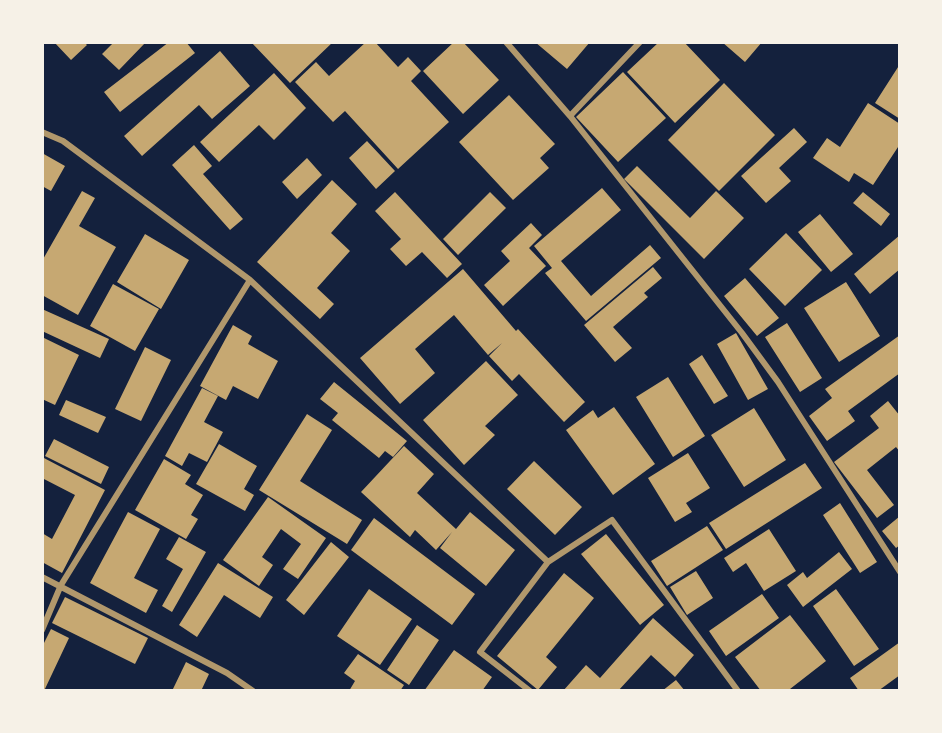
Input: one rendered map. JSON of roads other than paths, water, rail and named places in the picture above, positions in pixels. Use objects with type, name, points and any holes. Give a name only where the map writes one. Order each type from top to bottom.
[{"type":"street","points":[[506,42],[570,116],[742,333],[778,382],[900,572]]},
{"type":"street","points":[[570,116],[640,42]]},
{"type":"street","points":[[42,132],[63,141],[250,280],[548,562]]},
{"type":"street","points":[[42,630],[61,585],[250,280]]},
{"type":"street","points":[[530,691],[480,652],[548,562],[612,520],[738,691]]},
{"type":"street","points":[[42,577],[226,673],[253,691]]}]
